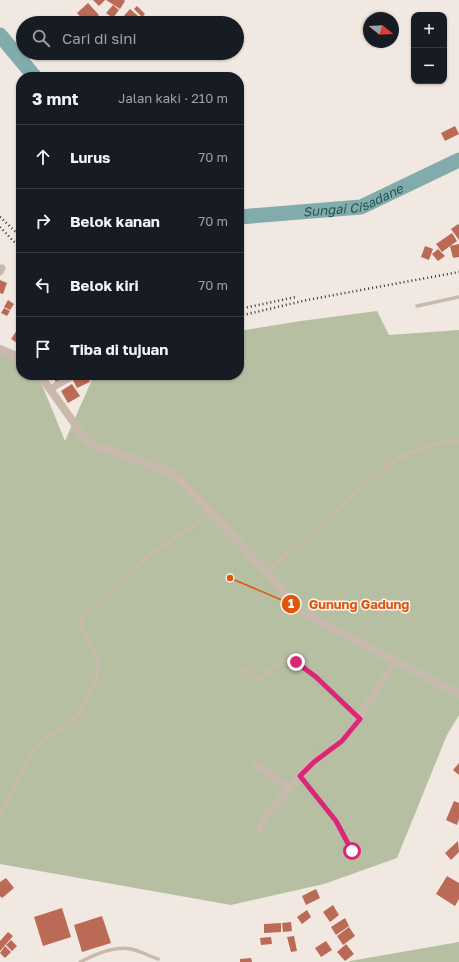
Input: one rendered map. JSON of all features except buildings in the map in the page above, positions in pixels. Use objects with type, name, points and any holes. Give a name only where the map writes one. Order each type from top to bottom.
[{"type":"street","points":[[0,349],[16,356]]},
{"type":"street","points":[[44,380],[86,440],[96,446],[168,471],[182,482],[212,512],[298,608],[322,623],[459,694]]},
{"type":"street","points":[[50,389],[66,380]]},
{"type":"street","points":[[260,828],[263,819],[300,776],[314,762],[342,741],[360,719],[396,661]]},
{"type":"street","points":[[256,766],[290,787]]},
{"type":"lane","points":[[417,306],[459,296]]},
{"type":"lane","points":[[266,573],[388,465],[409,452],[422,447],[446,441],[459,441]]},
{"type":"lane","points":[[0,816],[36,748],[76,715],[84,703],[95,680],[97,658],[80,626],[81,617],[139,564],[169,541],[212,512]]},
{"type":"lane","points":[[238,667],[258,679],[286,659],[296,662],[316,677],[360,719]]},
{"type":"lane","points":[[300,776],[336,821],[352,851]]},
{"type":"lane","points":[[80,962],[97,954],[116,949],[132,949],[158,959]]},
{"type":"green space","points":[[377,311],[389,335],[459,330],[459,715],[447,735],[397,858],[324,884],[231,905],[0,864],[0,351],[16,360],[16,380],[40,380],[65,441],[92,380],[244,380],[244,330]]},
{"type":"green space","points":[[459,942],[459,962],[349,962],[350,961]]},
{"type":"waterway","name":"Sungai Cisadane","points":[[0,35],[16,54]]},
{"type":"waterway","name":"Sungai Cisadane","points":[[21,60],[31,72]]},
{"type":"waterway","name":"Sungai Cisadane","points":[[244,217],[361,207],[459,160]]},
{"type":"railway","points":[[0,217],[16,232]]},
{"type":"railway","points":[[0,227],[16,244]]},
{"type":"railway","points":[[244,315],[307,300],[459,272]]},
{"type":"railway","points":[[244,308],[296,297]]},
{"type":"place","name":"Gunung Gadung","points":[[230,578]]},
{"type":"route","points":[[296,662],[316,677],[360,719],[350,734],[314,762],[300,776],[332,814],[352,851]]}]
